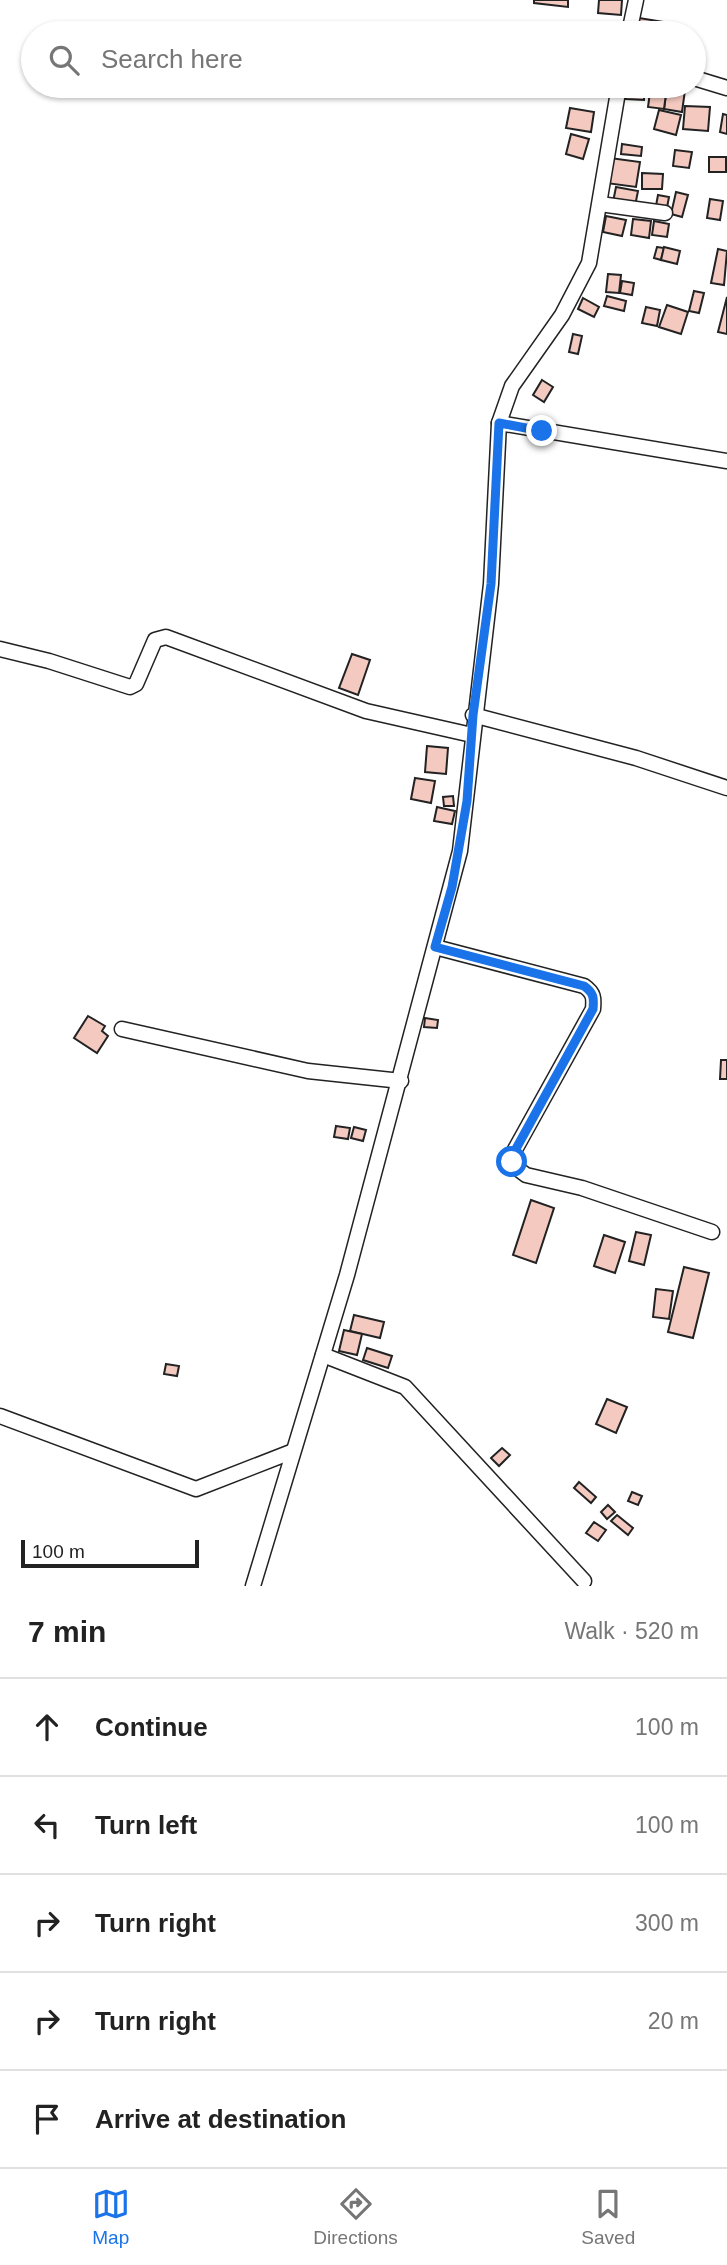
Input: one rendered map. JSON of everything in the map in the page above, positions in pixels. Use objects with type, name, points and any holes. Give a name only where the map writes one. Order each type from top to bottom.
[{"type":"street","points":[[632,21],[636,0]]},
{"type":"street","points":[[706,82],[727,88]]},
{"type":"street","points":[[253,1586],[291,1452],[323,1355],[401,1081],[460,851],[473,715],[491,584],[499,423],[512,386],[562,316],[589,263],[618,98]]},
{"type":"street","points":[[600,204],[664,213]]},
{"type":"street","points":[[499,423],[727,461]]},
{"type":"street","points":[[0,649],[49,661],[130,687],[136,684],[155,640],[166,637],[366,711],[472,735]]},
{"type":"street","points":[[473,715],[636,758],[727,788]]},
{"type":"street","points":[[435,947],[584,986],[591,991],[594,998],[593,1009],[512,1156],[514,1166],[527,1175],[582,1188],[712,1232]]},
{"type":"street","points":[[122,1029],[309,1071],[401,1081]]},
{"type":"street","points":[[323,1355],[405,1387],[584,1581]]},
{"type":"street","points":[[0,1416],[196,1489],[291,1452]]},
{"type":"building","points":[[534,0],[568,0],[568,7],[534,3]]},
{"type":"building","points":[[599,0],[622,0],[621,15],[598,13]]},
{"type":"building","points":[[649,98],[665,98],[664,109],[648,107]]},
{"type":"building","points":[[666,98],[684,98],[682,112],[664,109]]},
{"type":"building","points":[[685,106],[710,107],[708,131],[683,129]]},
{"type":"building","points":[[570,108],[594,112],[591,132],[566,128]]},
{"type":"building","points":[[659,110],[681,115],[676,135],[654,129]]},
{"type":"building","points":[[723,114],[727,115],[727,134],[720,132]]},
{"type":"building","points":[[571,134],[589,139],[583,159],[566,154]]},
{"type":"building","points":[[622,144],[642,147],[641,156],[621,154]]},
{"type":"building","points":[[675,150],[692,152],[689,168],[673,166]]},
{"type":"building","points":[[709,157],[726,157],[726,172],[709,172]]},
{"type":"building","points":[[610,158],[640,162],[636,187],[606,183]]},
{"type":"building","points":[[642,173],[663,174],[662,189],[642,189]]},
{"type":"building","points":[[616,187],[638,191],[635,206],[613,202]]},
{"type":"building","points":[[676,192],[688,195],[682,217],[671,214]]},
{"type":"building","points":[[658,195],[669,197],[666,213],[655,211]]},
{"type":"building","points":[[710,199],[723,201],[720,220],[707,218]]},
{"type":"building","points":[[606,216],[626,220],[622,236],[603,232]]},
{"type":"building","points":[[633,219],[651,221],[649,238],[631,235]]},
{"type":"building","points":[[654,221],[669,224],[667,237],[652,235]]},
{"type":"building","points":[[657,247],[664,248],[661,260],[654,258]]},
{"type":"building","points":[[664,247],[680,251],[677,264],[661,260]]},
{"type":"building","points":[[718,249],[727,251],[724,285],[711,283]]},
{"type":"building","points":[[608,274],[621,275],[619,293],[606,292]]},
{"type":"building","points":[[622,281],[634,283],[632,295],[620,293]]},
{"type":"building","points":[[694,291],[704,293],[699,313],[689,311]]},
{"type":"building","points":[[607,296],[626,301],[624,311],[604,306]]},
{"type":"building","points":[[727,297],[727,334],[718,332]]},
{"type":"building","points":[[583,298],[599,307],[594,317],[578,309]]},
{"type":"building","points":[[667,305],[688,312],[681,334],[659,327]]},
{"type":"building","points":[[646,307],[660,310],[657,326],[642,323]]},
{"type":"building","points":[[573,334],[582,336],[578,354],[569,352]]},
{"type":"building","points":[[542,380],[553,387],[544,402],[533,395]]},
{"type":"building","points":[[352,654],[370,660],[358,695],[339,688]]},
{"type":"building","points":[[427,746],[448,748],[446,774],[425,772]]},
{"type":"building","points":[[415,778],[435,781],[431,803],[411,799]]},
{"type":"building","points":[[453,796],[454,806],[444,806],[443,797]]},
{"type":"building","points":[[437,807],[455,811],[452,824],[434,821]]},
{"type":"building","points":[[88,1016],[105,1026],[102,1031],[108,1036],[97,1053],[74,1038]]},
{"type":"building","points":[[425,1018],[438,1020],[437,1028],[424,1027]]},
{"type":"building","points":[[721,1060],[727,1060],[727,1079],[720,1079]]},
{"type":"building","points":[[336,1126],[350,1128],[348,1139],[334,1137]]},
{"type":"building","points":[[354,1127],[366,1130],[363,1141],[351,1138]]},
{"type":"building","points":[[531,1200],[554,1208],[536,1263],[513,1255]]},
{"type":"building","points":[[636,1232],[651,1235],[644,1265],[629,1261]]},
{"type":"building","points":[[604,1235],[625,1242],[615,1273],[594,1266]]},
{"type":"building","points":[[684,1267],[709,1273],[693,1338],[668,1332]]},
{"type":"building","points":[[656,1289],[673,1291],[669,1319],[653,1317]]},
{"type":"building","points":[[354,1315],[384,1322],[380,1338],[350,1331]]},
{"type":"building","points":[[344,1330],[362,1334],[357,1355],[339,1351]]},
{"type":"building","points":[[367,1348],[392,1356],[388,1368],[363,1360]]},
{"type":"building","points":[[166,1364],[179,1366],[177,1376],[164,1374]]},
{"type":"building","points":[[607,1399],[627,1407],[616,1433],[596,1424]]},
{"type":"building","points":[[502,1448],[510,1455],[499,1466],[491,1458]]},
{"type":"building","points":[[579,1482],[596,1497],[591,1503],[574,1488]]},
{"type":"building","points":[[632,1492],[642,1496],[638,1505],[628,1501]]},
{"type":"building","points":[[608,1505],[615,1512],[607,1519],[601,1512]]},
{"type":"building","points":[[617,1515],[633,1528],[628,1535],[611,1521]]},
{"type":"building","points":[[594,1522],[606,1530],[598,1541],[586,1533]]},
{"type":"route","points":[[512,1162],[512,1156],[593,1009],[594,998],[591,991],[584,986],[435,947],[460,851],[467,801],[473,715],[491,584],[499,423],[542,431]]}]
